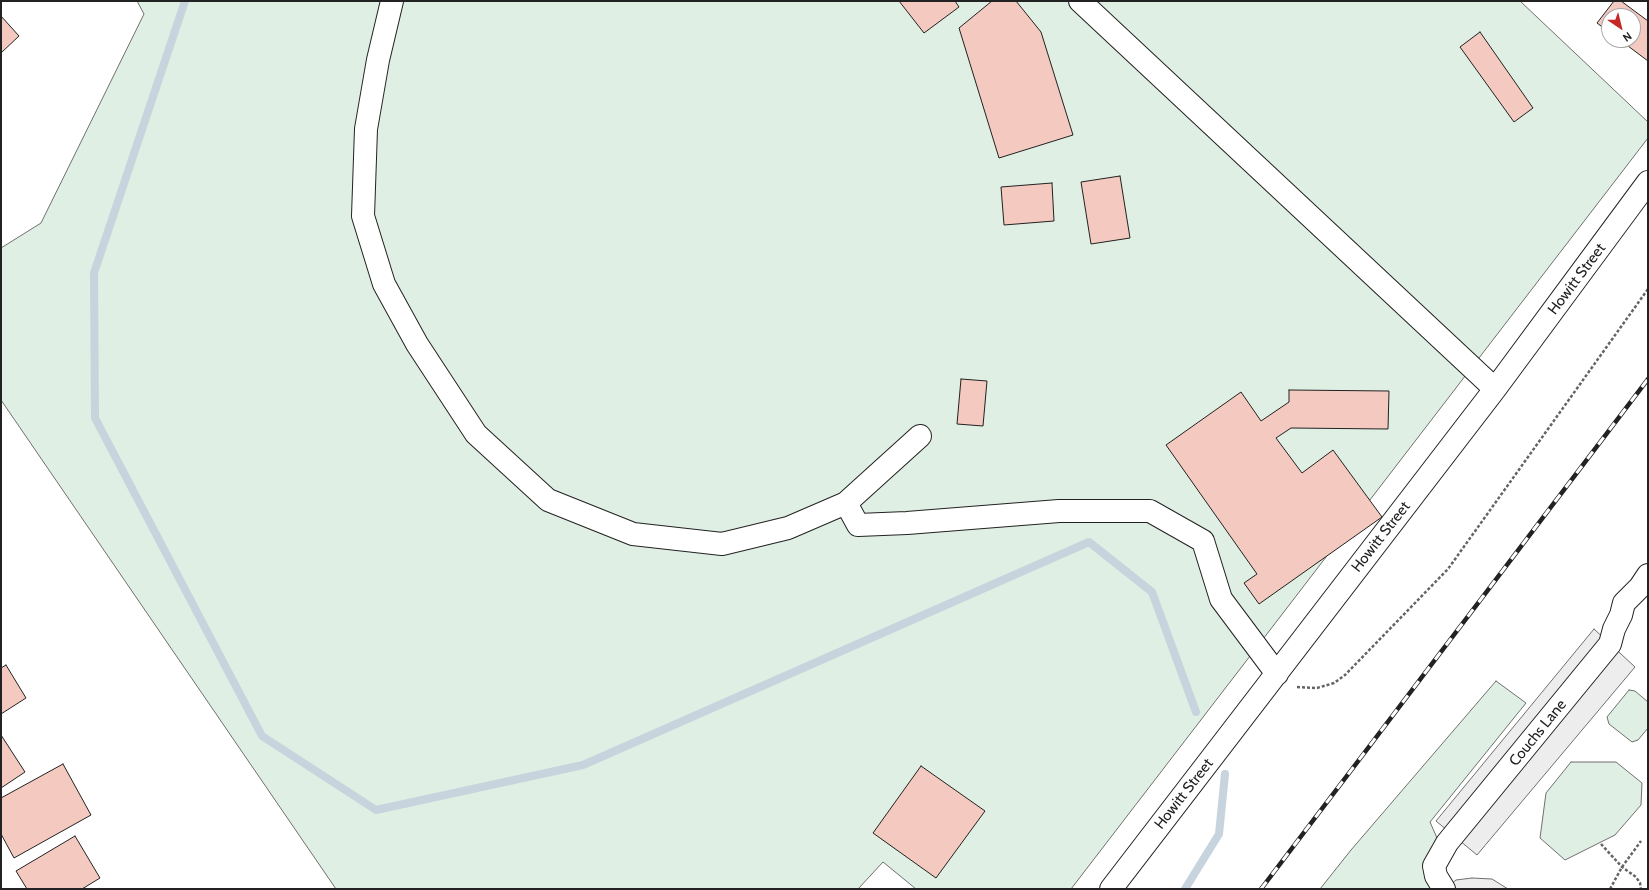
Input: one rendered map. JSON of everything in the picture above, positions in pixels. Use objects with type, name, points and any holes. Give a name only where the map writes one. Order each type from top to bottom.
[{"type":"street","points":[[392,1],[378,60],[366,129],[363,216],[384,284],[417,344],[476,434],[548,500],[633,534],[722,544],[788,528],[846,503],[920,436]]},
{"type":"street","points":[[1080,1],[1496,389]]},
{"type":"street","name":"Howitt Street","points":[[1111,889],[1284,680],[1648,182]]},
{"type":"street","points":[[1625,215],[1648,189]]},
{"type":"street","points":[[846,503],[858,525],[907,524],[1059,511],[1150,511],[1202,541],[1221,599],[1284,680]]},
{"type":"street","name":"Couchs Lane","points":[[1444,889],[1436,876],[1434,866],[1447,843],[1610,644],[1614,629],[1621,616],[1624,603],[1648,575]]},
{"type":"path","points":[[1284,680],[1317,688],[1334,683],[1345,674],[1448,569],[1648,289]]},
{"type":"path","points":[[1610,889],[1622,867],[1640,841]]},
{"type":"path","points":[[1601,844],[1622,867],[1636,877],[1640,883],[1641,889]]},
{"type":"green space","points":[[137,1],[1520,1],[1648,122],[1648,138],[1071,889],[916,889],[883,862],[858,889],[336,889],[1,400],[1,248],[41,223],[144,14]]},
{"type":"green space","points":[[1496,681],[1526,703],[1430,822],[1437,838],[1431,853],[1433,889],[1320,889],[1351,850]]},
{"type":"green space","points":[[1629,690],[1635,691],[1648,702],[1648,728],[1638,740],[1632,742],[1609,724],[1607,717]]},
{"type":"green space","points":[[1571,762],[1616,762],[1642,783],[1641,805],[1615,835],[1565,860],[1540,838],[1546,793]]},
{"type":"shaded area","points":[[1594,629],[1635,667],[1477,855],[1436,821]]},
{"type":"shaded area","points":[[1472,878],[1492,879],[1508,889],[1445,889],[1456,880]]},
{"type":"building","points":[[899,1],[955,1],[959,7],[924,33]]},
{"type":"building","points":[[992,1],[1016,1],[1041,32],[1073,135],[999,158],[959,28]]},
{"type":"building","points":[[1614,1],[1621,1],[1630,8],[1609,8]]},
{"type":"building","points":[[1,16],[19,36],[1,53]]},
{"type":"building","points":[[1641,16],[1648,21],[1648,61],[1631,48],[1641,48]]},
{"type":"building","points":[[1601,18],[1601,26],[1597,23]]},
{"type":"building","points":[[1480,32],[1533,108],[1514,122],[1460,47]]},
{"type":"building","points":[[1120,176],[1130,238],[1091,244],[1081,182]]},
{"type":"building","points":[[1052,183],[1054,221],[1004,225],[1001,187]]},
{"type":"building","points":[[961,379],[987,381],[983,426],[957,424]]},
{"type":"building","points":[[1289,390],[1389,391],[1388,429],[1291,428],[1276,438],[1302,473],[1333,450],[1382,517],[1259,604],[1244,583],[1257,574],[1166,445],[1241,392],[1261,421],[1289,402]]},
{"type":"building","points":[[6,665],[26,698],[1,714],[1,668]]},
{"type":"building","points":[[1,735],[25,772],[1,788]]},
{"type":"building","points":[[63,764],[91,815],[14,858],[1,834],[1,798]]},
{"type":"building","points":[[921,766],[985,811],[936,878],[873,833]]},
{"type":"building","points":[[75,836],[100,878],[82,889],[27,889],[16,871]]},
{"type":"waterway","points":[[185,1],[94,273],[95,418],[262,736],[376,810],[583,765],[1089,542],[1152,592],[1196,712]]},
{"type":"waterway","points":[[1185,889],[1219,834],[1225,774]]},
{"type":"railway","points":[[1261,889],[1648,379]]}]
